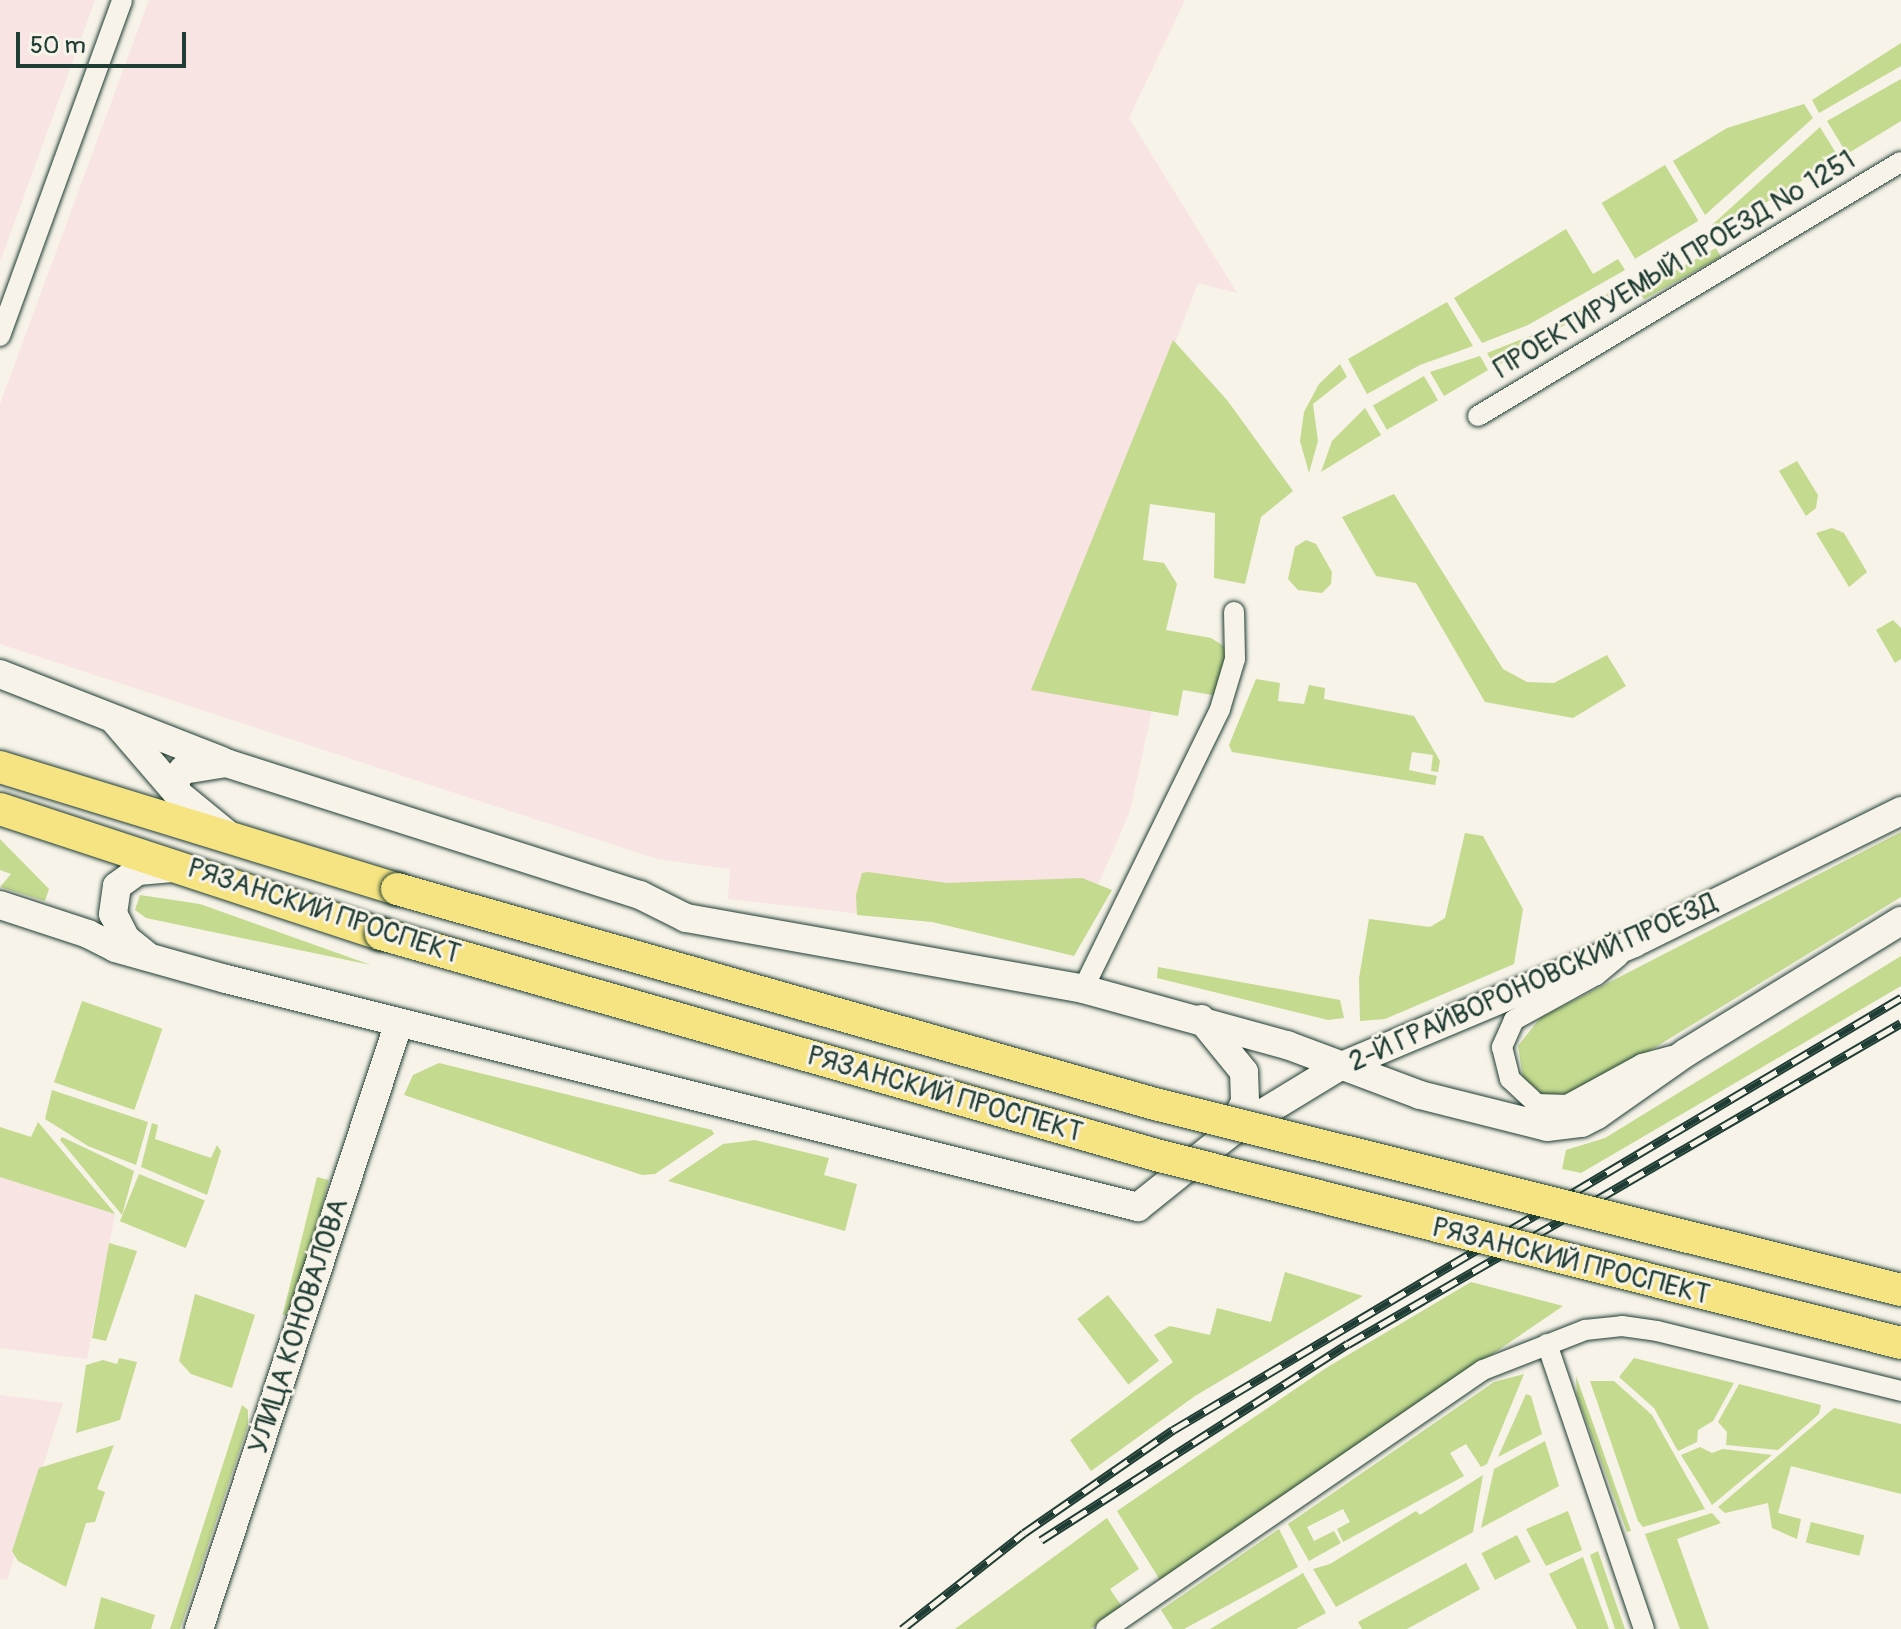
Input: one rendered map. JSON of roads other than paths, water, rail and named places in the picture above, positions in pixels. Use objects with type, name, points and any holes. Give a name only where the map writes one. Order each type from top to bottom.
[{"type":"main road","points":[[0,674],[98,709],[226,763],[640,895],[686,918],[1083,989],[1287,1045],[1337,1068]]},
{"type":"main road","points":[[98,709],[124,729],[177,793],[243,846]]},
{"type":"main road","points":[[177,793],[175,780],[183,770],[226,763]]},
{"type":"main road","name":"РЯЗАНСКИЙ ПРОСПЕКТ","points":[[0,767],[243,846],[1155,1104],[1901,1290]]},
{"type":"main road","name":"РЯЗАНСКИЙ ПРОСПЕКТ","points":[[0,809],[186,866],[381,934],[1160,1156],[1901,1343]]},
{"type":"main road","name":"2-Й ГРАЙВОРОНОВСКИЙ ПРОЕЗД","points":[[1337,1068],[1634,943],[1901,811]]},
{"type":"main road","points":[[150,958],[126,939],[113,914],[117,886],[138,871],[186,866]]},
{"type":"main road","points":[[0,905],[150,958],[1138,1207],[1230,1133],[1337,1068]]},
{"type":"main road","name":"2-Й ГРАЙВОРОНОВСКИЙ ПРОЕЗД","points":[[1337,1068],[1420,1095],[1565,1127],[1582,1123],[1650,1083],[1687,1052],[1901,921]]},
{"type":"main road","points":[[1201,1019],[1238,1063],[1247,1083],[1245,1102],[1230,1133]]},
{"type":"main road","name":"УЛИЦА КОНОВАЛОВА","points":[[199,1629],[399,1022]]},
{"type":"street","points":[[0,336],[122,0]]},
{"type":"street","name":"ПРОЕКТИРУЕМЫЙ ПРОЕЗД № 1251","points":[[1478,416],[1901,162]]},
{"type":"street","points":[[1083,989],[1220,709],[1235,659],[1234,612]]},
{"type":"street","points":[[1634,943],[1596,975],[1514,1020],[1502,1047],[1510,1079],[1537,1104],[1567,1105],[1642,1064],[1687,1052]]},
{"type":"street","points":[[1106,1629],[1483,1370],[1585,1330],[1622,1326],[1901,1391]]},
{"type":"street","points":[[1547,1344],[1644,1629]]},
{"type":"railway","points":[[902,1629],[1024,1533],[1173,1430],[1901,998]]},
{"type":"railway","points":[[1041,1540],[1348,1344],[1901,1023]]}]
